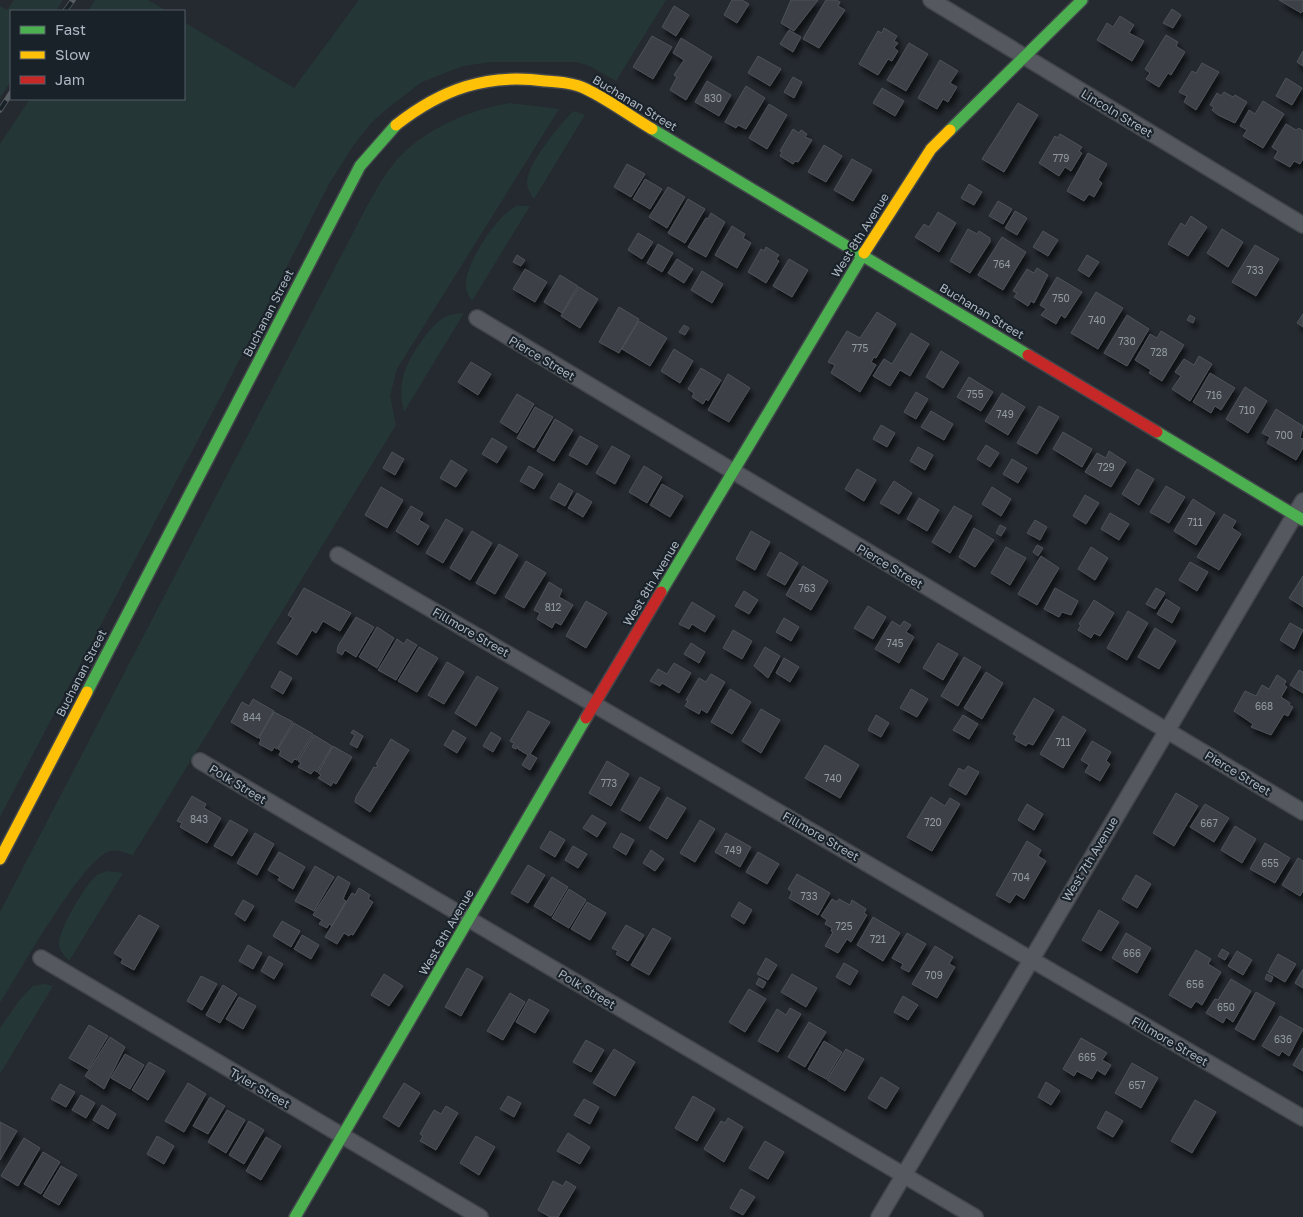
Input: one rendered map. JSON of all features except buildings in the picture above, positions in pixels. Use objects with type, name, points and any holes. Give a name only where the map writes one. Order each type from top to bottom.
[{"type":"street","name":"Lincoln Street","points":[[931,0],[1303,225]]},
{"type":"street","name":"West 8th Avenue","points":[[294,1217],[595,703],[863,255],[931,149],[1082,0]]},
{"type":"street","name":"Buchanan Street","points":[[0,859],[354,179],[379,141],[390,129],[414,110],[450,90],[484,80],[528,79],[577,86],[863,255],[1299,518]]},
{"type":"street","name":"Pierce Street","points":[[477,318],[1303,812]]},
{"type":"street","name":"West 7th Avenue","points":[[879,1217],[1167,730],[1299,518],[1303,502]]},
{"type":"street","name":"Fillmore Street","points":[[338,555],[595,703],[1303,1118]]},
{"type":"street","name":"Polk Street","points":[[200,761],[976,1217]]},
{"type":"street","name":"Tyler Street","points":[[41,958],[480,1217]]},
{"type":"shaded area","points":[[14,0],[63,0],[57,10],[10,10],[10,83],[0,98],[0,6],[7,10]]},
{"type":"shaded area","points":[[95,0],[148,0],[165,10],[89,10]]},
{"type":"shaded area","points":[[359,0],[666,0],[616,81],[590,66],[576,62],[491,62],[463,66],[422,82],[371,123],[353,146],[329,184],[220,398],[0,817],[0,144],[29,100],[185,100],[185,23],[294,88]]},
{"type":"shaded area","points":[[509,103],[559,109],[397,369],[390,396],[396,425],[133,855],[114,850],[107,852],[95,862],[65,898],[0,1003],[0,912],[376,190],[388,171],[403,154],[430,133],[460,117]]},
{"type":"shaded area","points":[[573,111],[585,115],[534,199],[527,184],[528,175],[545,145]]},
{"type":"shaded area","points":[[517,206],[530,206],[472,301],[466,286],[470,266],[476,253],[501,218]]},
{"type":"shaded area","points":[[464,313],[404,412],[401,393],[402,384],[407,367],[415,351],[439,321],[449,315]]},
{"type":"shaded area","points":[[108,871],[123,873],[69,961],[59,947],[63,929],[86,887],[98,874]]},
{"type":"shaded area","points":[[45,984],[53,986],[0,1074],[0,1028],[21,998],[33,986]]},
{"type":"railway","points":[[66,10],[73,0]]},
{"type":"railway","points":[[0,110],[10,95]]},
{"type":"traffic: fast","points":[[950,130],[1082,0]]},
{"type":"traffic: fast","points":[[87,692],[360,166],[396,125]]},
{"type":"traffic: fast","points":[[652,129],[1028,355]]},
{"type":"traffic: fast","points":[[661,592],[864,253]]},
{"type":"traffic: fast","points":[[1157,432],[1303,520]]},
{"type":"traffic: fast","points":[[295,1217],[586,718]]},
{"type":"traffic: slow","points":[[396,125],[413,112],[448,93],[466,86],[504,79],[524,79],[561,82],[581,87],[603,98],[652,129]]},
{"type":"traffic: slow","points":[[864,253],[931,149],[950,130]]},
{"type":"traffic: slow","points":[[0,859],[87,692]]},
{"type":"traffic: jam","points":[[1028,355],[1157,432]]},
{"type":"traffic: jam","points":[[586,718],[661,592]]}]
